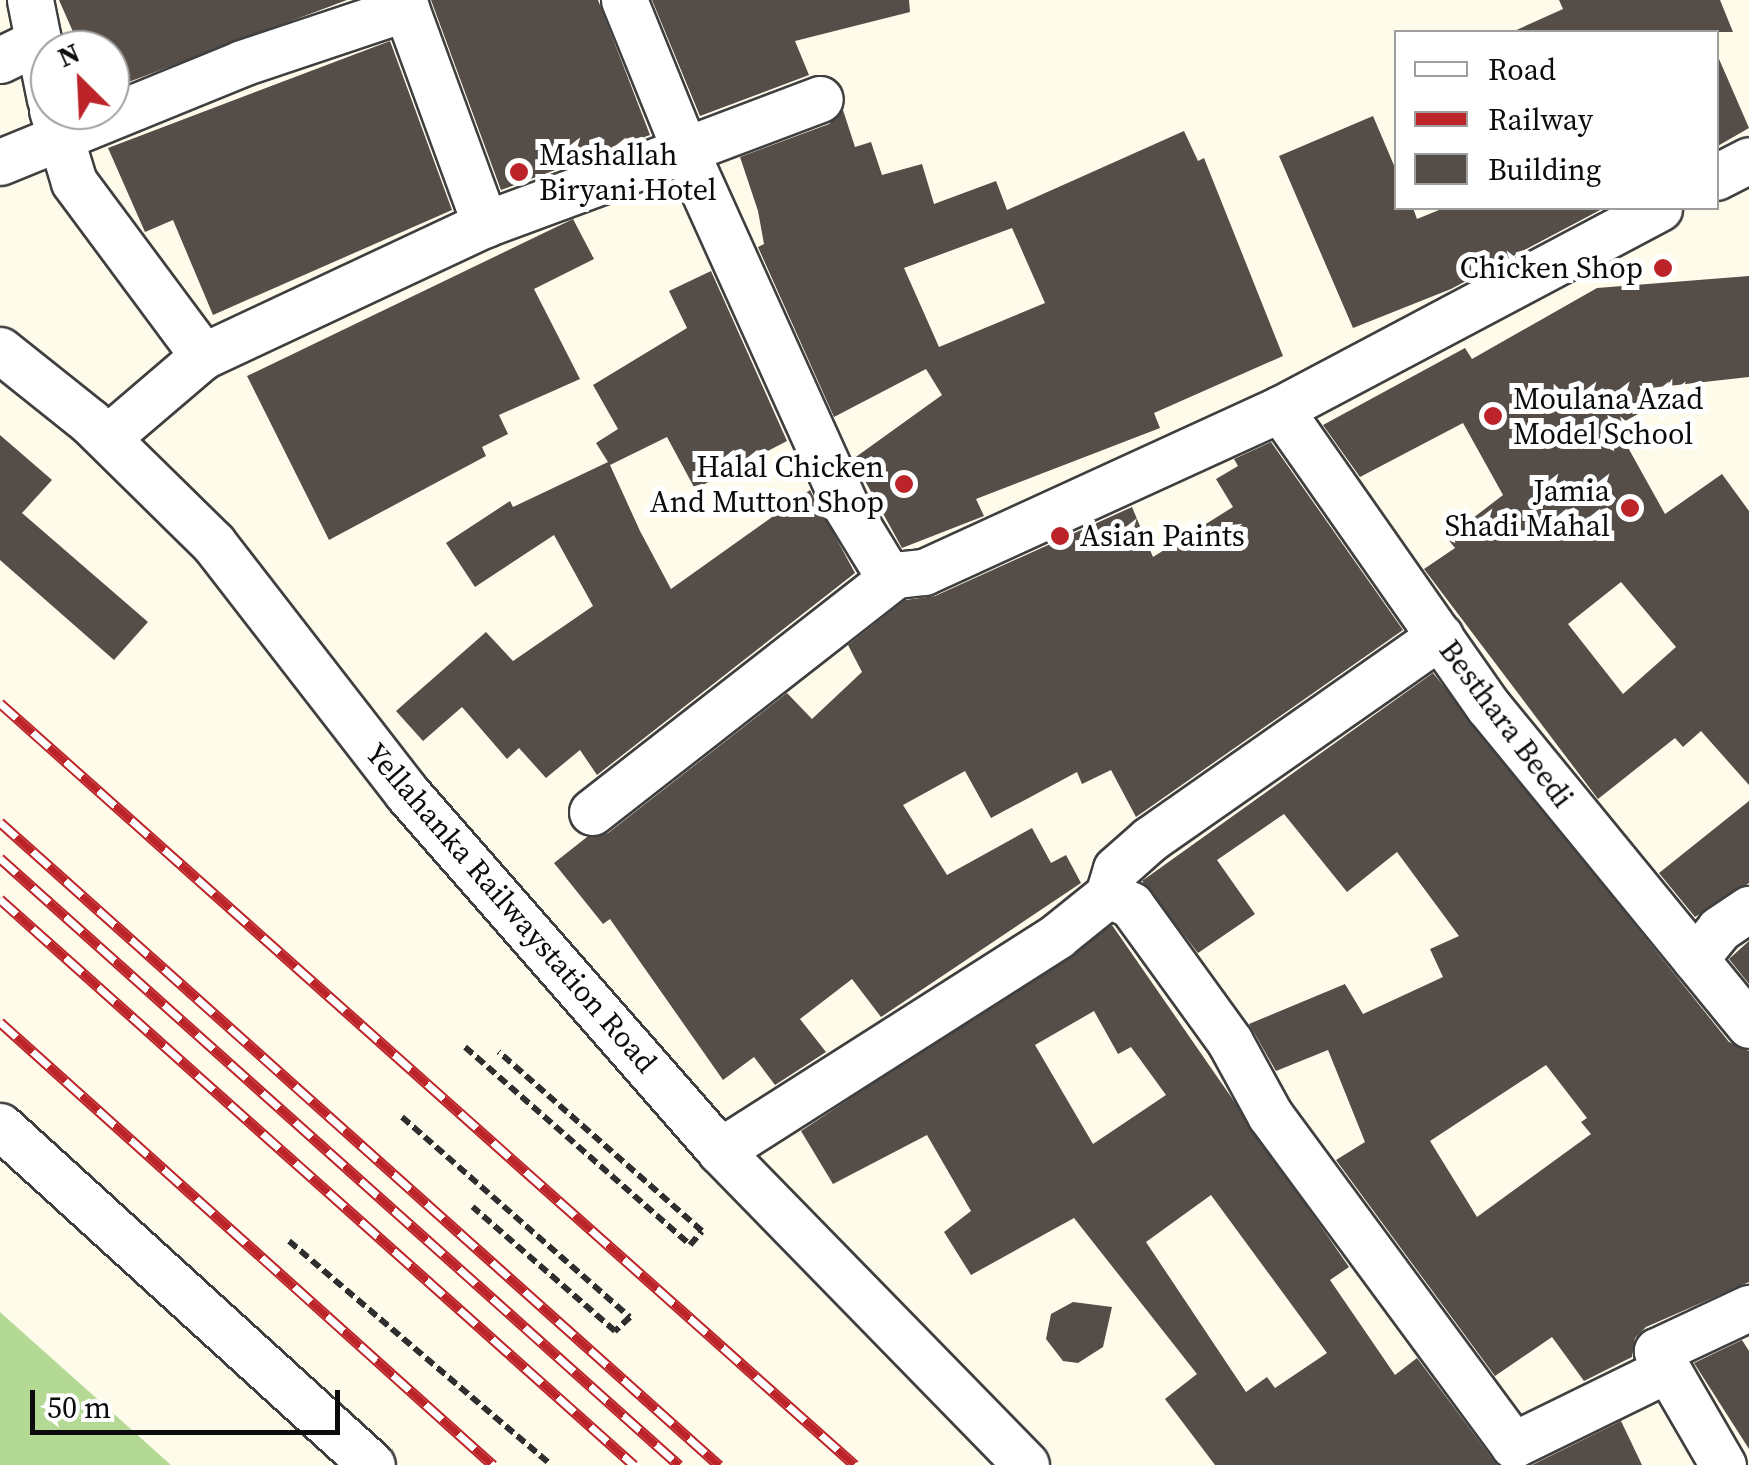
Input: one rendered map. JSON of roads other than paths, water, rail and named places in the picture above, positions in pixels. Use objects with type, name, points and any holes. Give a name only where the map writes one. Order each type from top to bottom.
[{"type":"street","points":[[624,0],[685,150],[845,505],[884,570],[896,575],[924,572],[1280,409],[1655,210]]},
{"type":"street","points":[[130,91],[404,4],[485,224]]},
{"type":"street","points":[[107,438],[203,356],[485,224],[820,100]]},
{"type":"street","points":[[0,162],[36,130]]},
{"type":"street","points":[[58,130],[74,182],[203,356]]},
{"type":"street","points":[[1719,175],[1749,160]]},
{"type":"street","name":"Yellahanka Railwaystation Road","points":[[0,350],[107,438],[214,544],[407,793],[720,1151],[1026,1465]]},
{"type":"street","name":"Besthara Beedi","points":[[1280,409],[1440,636],[1749,1026]]},
{"type":"street","points":[[592,812],[896,575]]},
{"type":"street","points":[[720,1151],[1108,895],[1116,869],[1150,839],[1440,636]]},
{"type":"street","points":[[1108,895],[1130,905],[1230,1042],[1270,1115],[1513,1445],[1666,1370]]},
{"type":"street","points":[[1695,960],[1719,928],[1749,910]]},
{"type":"street","points":[[10,1131],[372,1465]]},
{"type":"street","points":[[1723,1465],[1658,1352],[1749,1308]]},
{"type":"railway","points":[[0,703],[855,1465]]},
{"type":"railway","points":[[0,822],[719,1465]]},
{"type":"railway","points":[[0,858],[679,1465]]},
{"type":"railway","points":[[0,899],[634,1465]]},
{"type":"railway","points":[[0,1022],[493,1465]]},
{"type":"place","name":"Mashallah Biryani Hotel","points":[[519,172]]},
{"type":"place","name":"Chicken Shop","points":[[1663,268]]},
{"type":"place","name":"Moulana Azad Model School","points":[[1493,416]]},
{"type":"place","name":"Halal Chicken And Mutton Shop","points":[[904,484]]},
{"type":"place","name":"Jamia Shadi Mahal","points":[[1630,508]]},
{"type":"place","name":"Asian Paints","points":[[1060,536]]}]
